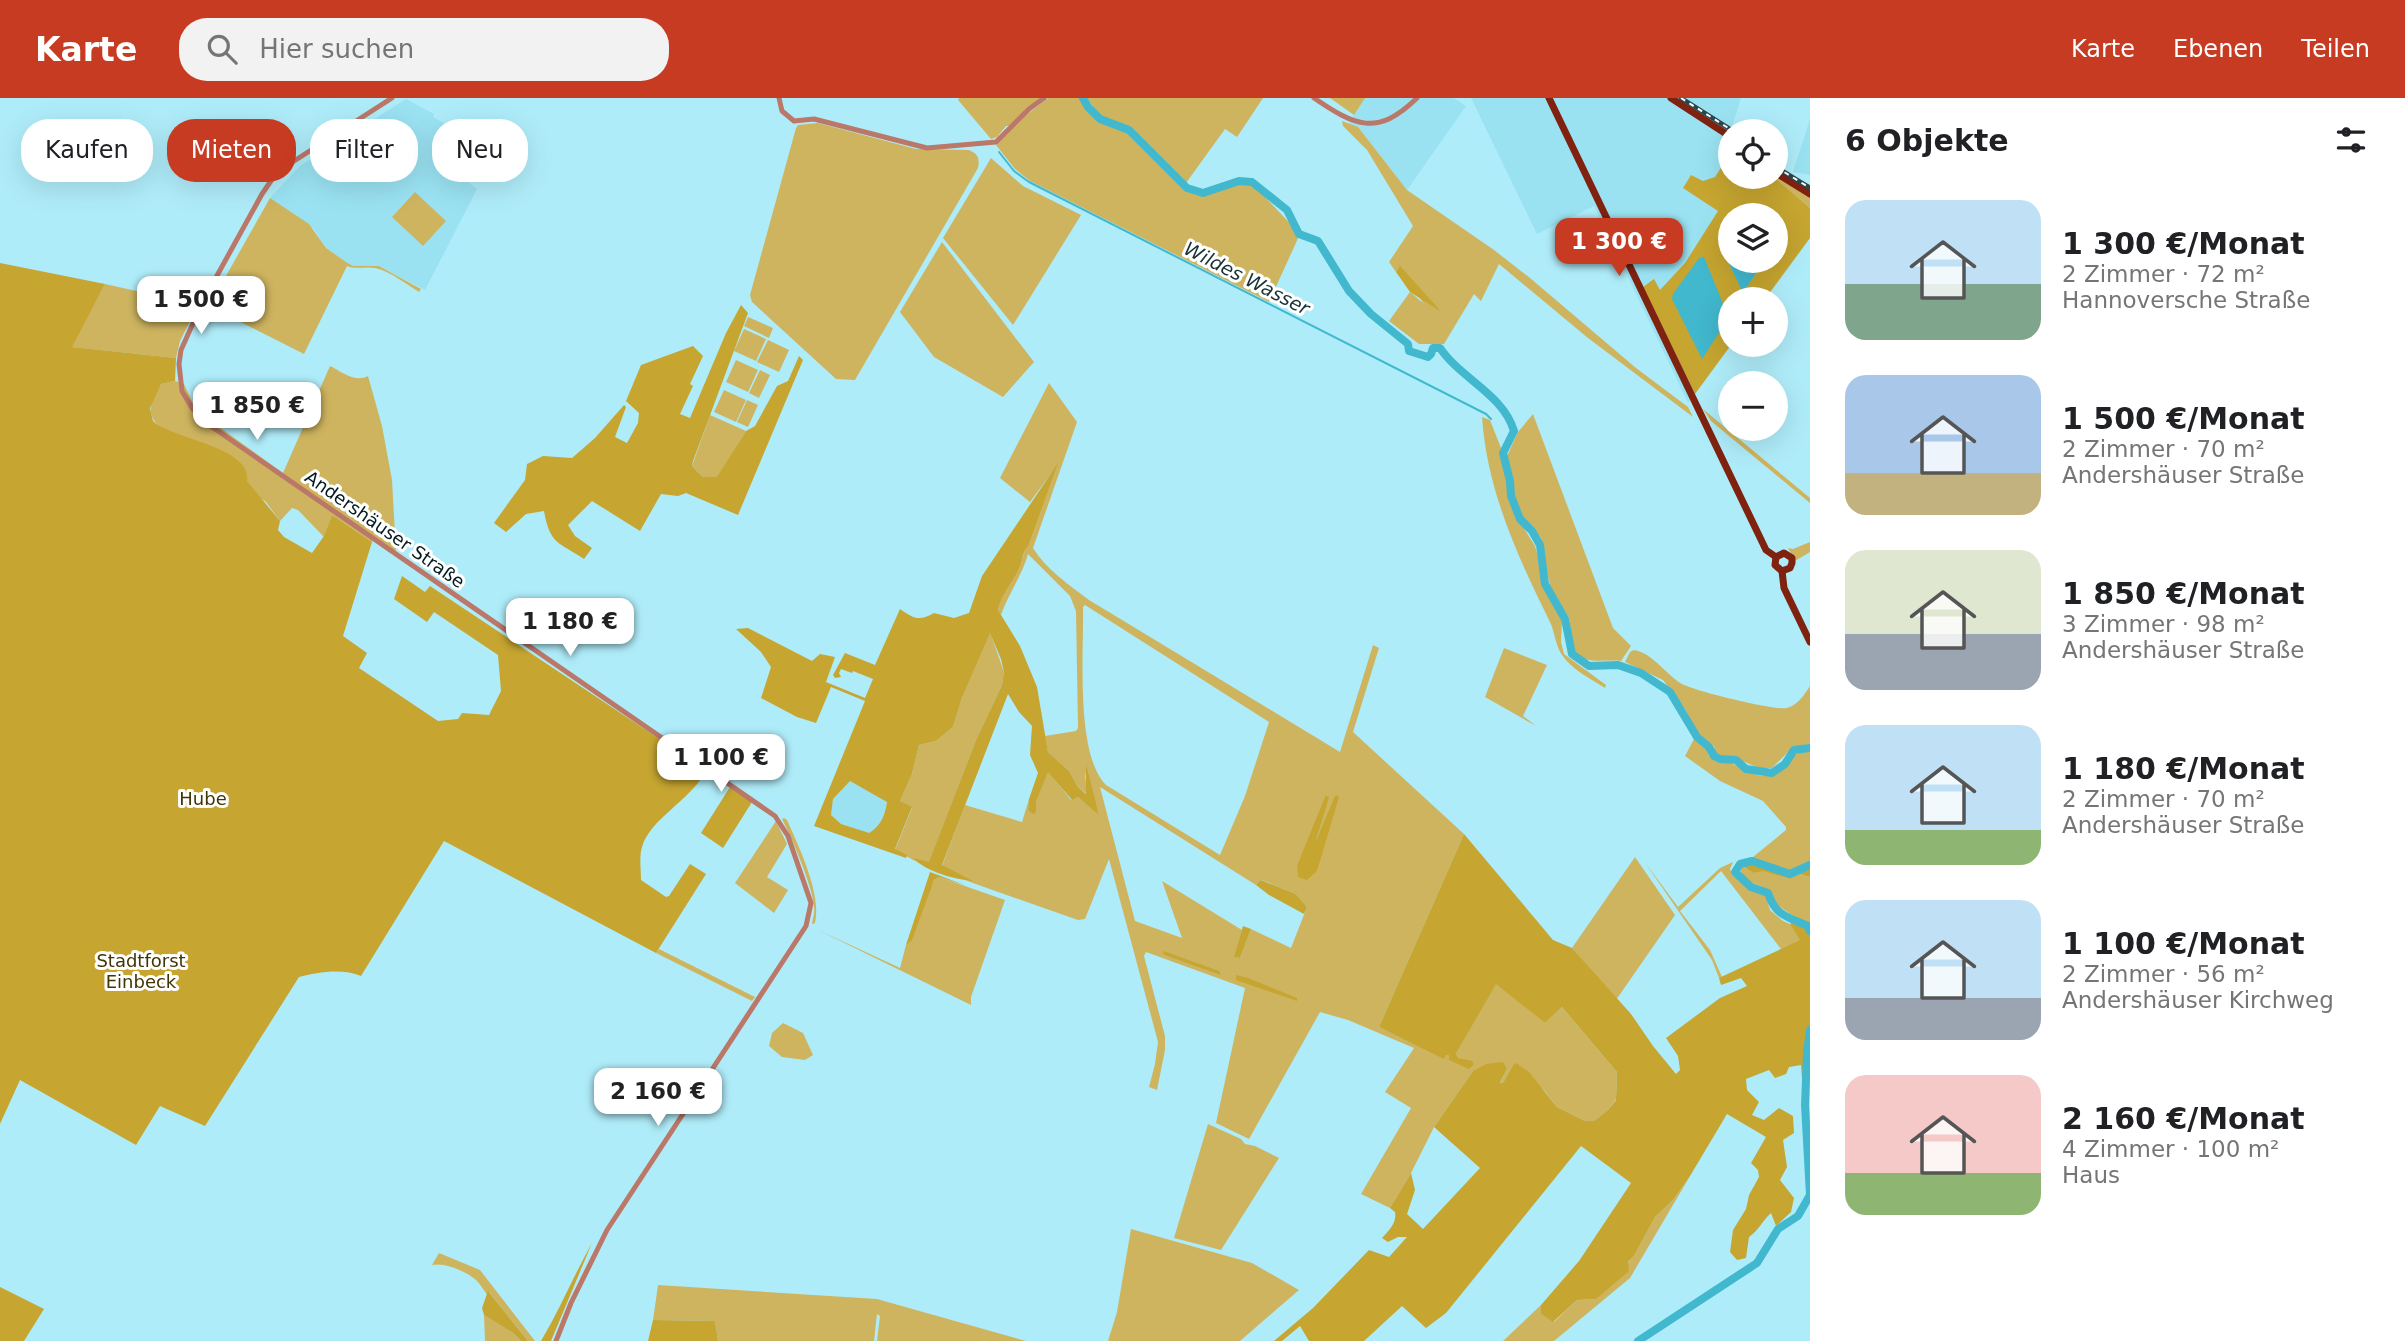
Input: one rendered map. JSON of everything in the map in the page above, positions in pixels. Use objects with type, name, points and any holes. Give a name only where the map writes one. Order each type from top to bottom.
[{"type":"main road","points":[[1549,98],[1766,550],[1776,557]]},
{"type":"main road","points":[[1671,98],[1718,129]]},
{"type":"main road","points":[[1788,180],[1810,194]]},
{"type":"main road","points":[[1784,553],[1791,558],[1793,564],[1790,569],[1782,571],[1776,567],[1776,557],[1784,553]]},
{"type":"main road","points":[[1782,571],[1784,589],[1810,642]]},
{"type":"street","name":"Andershäuser Straße","points":[[392,98],[273,176],[203,301],[187,336],[179,364],[182,391],[202,419],[778,819],[788,836],[811,904],[806,926],[607,1230],[571,1303],[556,1341]]},
{"type":"street","points":[[779,98],[786,116],[798,121],[814,120],[927,148],[989,144],[1001,139],[1029,109],[1044,98]]},
{"type":"street","points":[[1314,98],[1350,121],[1369,124],[1388,120],[1417,98]]},
{"type":"shaded area","points":[[959,98],[1041,98],[1010,126],[1006,126],[997,137],[991,139]]},
{"type":"shaded area","points":[[1048,98],[1083,98],[1099,121],[1128,132],[1187,190],[1203,195],[1239,183],[1252,183],[1300,234],[1269,302],[1030,181],[1015,169],[996,145]]},
{"type":"shaded area","points":[[1087,98],[1263,98],[1237,137],[1225,129],[1186,183],[1130,128],[1101,118]]},
{"type":"shaded area","points":[[1330,98],[1365,98],[1354,115]]},
{"type":"shaded area","points":[[1365,98],[1454,98],[1466,106],[1407,190],[1358,127],[1348,124]]},
{"type":"shaded area","points":[[1471,98],[1741,98],[1734,119],[1718,119],[1718,173],[1703,182],[1718,211],[1685,263],[1660,291],[1643,287],[1695,394],[1688,403],[1594,206],[1537,234]]},
{"type":"shaded area","points":[[406,99],[434,114],[433,117],[436,119],[432,119],[432,182],[468,182],[477,189],[425,290],[379,266],[353,266],[346,262],[326,248],[314,229],[270,198],[285,182],[296,182],[296,170],[310,160],[310,182],[418,182],[418,119],[374,119]]},
{"type":"shaded area","points":[[1810,119],[1810,175],[1793,172]]},
{"type":"shaded area","points":[[1342,121],[1358,127],[1407,190],[1530,278],[1636,368],[1688,407],[1693,417],[1588,338],[1499,264],[1481,301],[1474,294],[1444,344],[1419,344],[1389,321],[1410,292],[1423,303],[1400,267],[1396,272],[1389,262],[1413,226],[1367,150],[1343,126]]},
{"type":"shaded area","points":[[818,123],[916,149],[969,150],[978,159],[978,168],[855,380],[836,379],[752,302],[750,295],[796,128],[798,125]]},
{"type":"shaded area","points":[[991,158],[1023,186],[1081,215],[1013,325],[943,238]]},
{"type":"shaded area","points":[[1788,174],[1810,185],[1810,208],[1788,189]]},
{"type":"shaded area","points":[[415,192],[446,221],[423,246],[392,217]]},
{"type":"shaded area","points":[[270,198],[309,224],[326,248],[346,262],[353,266],[379,266],[421,289],[419,292],[381,270],[347,266],[304,354],[209,306]]},
{"type":"shaded area","points":[[942,242],[1034,362],[1003,397],[934,357],[900,312]]},
{"type":"shaded area","points":[[1704,257],[1718,291],[1718,334],[1702,359],[1672,299],[1699,258]]},
{"type":"shaded area","points":[[1733,273],[1756,273],[1747,287],[1740,287]]},
{"type":"shaded area","points":[[105,284],[195,304],[197,307],[180,341],[176,358],[71,347]]},
{"type":"shaded area","points":[[748,317],[773,328],[769,338],[744,326]]},
{"type":"shaded area","points":[[744,329],[766,339],[756,361],[734,351]]},
{"type":"shaded area","points":[[768,340],[789,350],[779,372],[757,362]]},
{"type":"shaded area","points":[[736,360],[758,370],[748,392],[726,382]]},
{"type":"shaded area","points":[[330,366],[353,377],[368,376],[382,426],[392,480],[396,552],[375,538],[372,542],[332,515],[324,537],[298,510],[292,508],[280,521],[266,502],[158,425],[152,415],[153,400],[161,384],[175,381],[184,384],[194,405],[204,416],[283,473]]},
{"type":"shaded area","points":[[760,370],[770,375],[759,398],[749,393]]},
{"type":"shaded area","points":[[1049,383],[1077,422],[1033,548],[1038,556],[1089,600],[1340,752],[1373,645],[1379,648],[1353,732],[1464,834],[1379,1027],[1444,1058],[1449,1055],[1449,1060],[1474,1064],[1457,1058],[1456,1054],[1496,983],[1545,1023],[1562,1007],[1617,1072],[1616,1099],[1608,1110],[1594,1121],[1585,1121],[1557,1107],[1544,1090],[1513,1065],[1500,1084],[1507,1069],[1473,1071],[1434,1127],[1390,1208],[1361,1194],[1411,1108],[1385,1092],[1414,1048],[1348,1020],[1320,1012],[1249,1139],[1216,1123],[1245,988],[1146,952],[1144,956],[1165,1036],[1157,1090],[1149,1087],[1158,1042],[1109,859],[1085,919],[1078,920],[970,882],[942,866],[965,805],[1022,822],[1029,799],[1028,810],[1036,812],[1036,802],[1048,771],[1071,800],[1078,797],[1099,814],[1085,773],[1087,794],[1078,787],[1069,771],[1048,752],[1045,736],[1076,731],[1078,728],[1076,611],[1070,596],[1028,554],[1001,615],[998,610],[1000,599],[1019,567],[1055,468],[1030,502],[1000,478]],"holes":[[[1085,605],[1269,722],[1245,796],[1220,855],[1106,785],[1096,770],[1085,727]],[[1100,787],[1256,885],[1262,880],[1296,894],[1307,907],[1291,948],[1251,929],[1240,958],[1235,957],[1242,930],[1162,881],[1182,938],[1135,921]],[[1327,795],[1316,842],[1333,800],[1317,871],[1297,865]],[[1164,952],[1220,971],[1221,974],[1164,955]]]},
{"type":"shaded area","points":[[724,390],[746,400],[736,422],[714,412]]},
{"type":"shaded area","points":[[747,400],[758,405],[748,427],[737,422]]},
{"type":"shaded area","points":[[1703,409],[1718,421],[1718,427]]},
{"type":"shaded area","points":[[1533,414],[1613,628],[1631,646],[1621,661],[1585,659],[1574,653],[1569,618],[1550,586],[1541,538],[1520,515],[1514,500],[1507,456],[1518,432]]},
{"type":"shaded area","points":[[710,415],[746,431],[717,478],[703,477],[692,466]]},
{"type":"shaded area","points":[[1482,417],[1490,420],[1501,448],[1513,511],[1535,546],[1548,596],[1562,618],[1561,642],[1564,654],[1606,685],[1605,688],[1576,669],[1560,651],[1551,624],[1505,522],[1490,470]]},
{"type":"shaded area","points":[[1735,441],[1741,441],[1810,498],[1810,503]]},
{"type":"shaded area","points":[[1810,542],[1810,552],[1795,561],[1788,548],[1793,549]]},
{"type":"shaded area","points":[[990,632],[1004,672],[1002,685],[976,740],[929,863],[914,859],[917,862],[895,850],[912,808],[900,801],[912,774],[919,745],[936,741],[953,727],[962,698]]},
{"type":"shaded area","points":[[1504,648],[1547,665],[1523,716],[1536,726],[1485,697]]},
{"type":"shaded area","points":[[1634,650],[1647,655],[1682,684],[1752,704],[1791,707],[1810,686],[1810,744],[1793,747],[1772,768],[1758,767],[1715,753],[1714,746],[1699,736],[1685,709],[1663,680],[1625,662]]},
{"type":"shaded area","points":[[1694,739],[1706,748],[1709,756],[1760,776],[1776,773],[1797,754],[1806,749],[1810,751],[1810,862],[1788,871],[1753,857],[1786,830],[1786,827],[1763,801],[1720,781],[1685,756]]},
{"type":"shaded area","points":[[850,781],[887,801],[877,828],[869,834],[841,824],[831,815],[833,799]]},
{"type":"shaded area","points":[[784,818],[812,885],[816,912],[815,923],[812,924],[813,898],[782,819]]},
{"type":"shaded area","points":[[776,821],[787,844],[767,877],[788,890],[774,913],[735,883]]},
{"type":"shaded area","points":[[1635,857],[1675,915],[1616,1000],[1572,948]]},
{"type":"shaded area","points":[[1644,861],[1678,907],[1720,868],[1733,862],[1730,869],[1732,875],[1750,890],[1760,892],[1766,897],[1770,910],[1790,924],[1801,940],[1781,949],[1721,871],[1680,911],[1710,950],[1722,977],[1719,978],[1712,960]]},
{"type":"shaded area","points":[[1743,866],[1753,873],[1762,870],[1788,879],[1800,874],[1810,877],[1810,925],[1781,907],[1764,888],[1747,880],[1740,867]]},
{"type":"shaded area","points":[[939,877],[1005,900],[971,997],[971,1005],[816,929],[900,968],[906,945],[934,880]]},
{"type":"shaded area","points":[[659,949],[755,997],[752,1001],[656,953]]},
{"type":"shaded area","points":[[783,1023],[803,1033],[813,1055],[805,1060],[782,1057],[769,1046],[772,1033]]},
{"type":"shaded area","points":[[1208,1124],[1279,1158],[1221,1250],[1174,1238]]},
{"type":"shaded area","points":[[1690,1176],[1630,1278],[1554,1341],[1503,1341],[1541,1305],[1541,1314],[1554,1322],[1577,1300],[1596,1299],[1634,1256],[1655,1217],[1673,1200]]},
{"type":"shaded area","points":[[1131,1229],[1252,1263],[1299,1290],[1240,1341],[1108,1341],[1117,1312]]},
{"type":"shaded area","points":[[439,1253],[480,1270],[535,1341],[528,1341],[489,1292],[487,1295],[472,1277],[449,1266],[432,1265]]},
{"type":"shaded area","points":[[658,1285],[877,1299],[1026,1341],[877,1341],[880,1316],[877,1314],[874,1341],[718,1341],[715,1321],[653,1320]]},
{"type":"shaded area","points":[[484,1315],[513,1333],[521,1341],[485,1341]]},
{"type":"green space","points":[[1718,172],[1718,189],[1788,189],[1810,208],[1810,238],[1788,268],[1788,203],[1718,203],[1718,211],[1683,188],[1691,175],[1703,181],[1715,177]]},
{"type":"green space","points":[[1718,211],[1718,273],[1734,273],[1741,287],[1718,287],[1718,357],[1722,357],[1695,394],[1643,287],[1654,279],[1660,290],[1685,263]]},
{"type":"green space","name":"Stadtforst Einbeck","points":[[0,263],[105,284],[72,347],[176,358],[175,381],[161,384],[150,408],[153,421],[225,452],[237,460],[245,469],[247,481],[280,521],[278,530],[284,537],[312,553],[324,536],[332,515],[372,542],[343,636],[367,653],[359,668],[438,721],[458,719],[462,713],[489,715],[501,691],[498,655],[434,612],[427,622],[394,599],[402,576],[425,592],[430,586],[697,764],[696,769],[704,774],[689,793],[653,828],[641,851],[641,880],[666,897],[690,864],[706,874],[656,953],[444,841],[361,976],[338,971],[299,977],[205,1126],[160,1106],[136,1145],[20,1080],[0,1124]]},
{"type":"green space","points":[[1400,266],[1440,311],[1410,292],[1396,272]]},
{"type":"green space","points":[[1756,273],[1784,273],[1774,287],[1746,287]]},
{"type":"green space","points":[[741,305],[748,313],[693,461],[692,466],[703,477],[717,477],[746,431],[755,426],[777,386],[788,381],[799,356],[803,360],[738,515],[686,493],[678,496],[661,494],[640,531],[592,501],[568,525],[575,536],[592,548],[584,559],[553,537],[544,511],[526,514],[506,532],[494,523],[525,480],[527,464],[543,456],[572,458],[595,438],[624,405],[626,407],[615,437],[627,443],[638,423],[639,413],[626,401],[641,365],[693,346],[703,356],[680,414],[690,418],[726,333]]},
{"type":"green space","points":[[1058,463],[1028,546],[998,610],[1020,646],[1037,687],[1048,752],[1069,771],[1078,787],[1086,794],[1086,764],[1099,815],[1078,797],[1072,800],[1048,772],[1036,802],[1036,812],[1033,814],[1028,810],[1038,773],[1030,755],[1032,726],[1008,694],[942,865],[973,881],[941,874],[913,858],[929,862],[976,740],[1002,685],[1004,672],[1001,659],[990,633],[962,698],[953,727],[936,741],[919,745],[912,774],[900,801],[912,807],[895,849],[907,855],[906,858],[814,826],[865,701],[831,687],[816,723],[797,717],[761,698],[771,667],[761,652],[736,629],[748,628],[812,661],[820,654],[835,657],[826,682],[865,698],[873,679],[841,669],[841,677],[835,678],[833,675],[845,653],[875,665],[900,609],[920,618],[934,613],[954,618],[969,613],[982,576]],"holes":[[[850,781],[887,802],[882,820],[869,833],[841,824],[831,815],[833,799]]]},
{"type":"green space","points":[[730,787],[752,802],[723,848],[701,833]]},
{"type":"green space","points":[[1326,795],[1329,797],[1316,841],[1333,800],[1336,795],[1339,797],[1317,871],[1307,880],[1298,877],[1297,865]]},
{"type":"green space","points":[[1464,834],[1553,940],[1572,948],[1631,1014],[1676,1074],[1680,1070],[1678,1056],[1666,1038],[1720,998],[1747,986],[1741,978],[1721,985],[1719,978],[1800,940],[1790,924],[1796,918],[1810,925],[1810,1077],[1802,1079],[1801,1065],[1789,1067],[1786,1074],[1775,1078],[1769,1070],[1746,1079],[1747,1090],[1759,1102],[1752,1115],[1764,1120],[1779,1108],[1793,1116],[1794,1133],[1783,1140],[1787,1167],[1780,1180],[1794,1198],[1791,1212],[1776,1226],[1771,1213],[1768,1216],[1749,1237],[1746,1258],[1737,1260],[1730,1252],[1733,1230],[1746,1209],[1749,1195],[1759,1177],[1758,1170],[1751,1163],[1766,1137],[1727,1114],[1690,1176],[1673,1200],[1655,1217],[1628,1262],[1629,1271],[1596,1299],[1577,1300],[1553,1322],[1541,1314],[1541,1305],[1579,1261],[1631,1183],[1581,1146],[1446,1313],[1426,1328],[1402,1306],[1364,1341],[1309,1341],[1300,1326],[1282,1341],[1274,1341],[1313,1308],[1369,1250],[1389,1257],[1407,1237],[1398,1237],[1388,1242],[1382,1238],[1395,1220],[1395,1212],[1390,1208],[1411,1173],[1415,1190],[1407,1214],[1423,1229],[1480,1168],[1434,1127],[1473,1071],[1486,1064],[1503,1062],[1507,1069],[1500,1083],[1503,1083],[1516,1063],[1529,1072],[1557,1107],[1585,1121],[1594,1121],[1616,1100],[1617,1072],[1562,1007],[1545,1023],[1496,984],[1456,1054],[1458,1058],[1472,1061],[1474,1064],[1469,1069],[1449,1060],[1449,1055],[1444,1059],[1379,1027]]},
{"type":"green space","points":[[1753,857],[1788,871],[1810,862],[1810,877],[1800,874],[1789,879],[1763,871],[1753,873],[1743,866]]},
{"type":"green space","points":[[930,872],[967,886],[939,877],[934,880],[912,940],[906,945]]},
{"type":"green space","points":[[1261,880],[1296,894],[1307,907],[1304,914],[1256,885]]},
{"type":"green space","points":[[1243,926],[1251,929],[1240,958],[1234,957]]},
{"type":"green space","points":[[1163,951],[1220,971],[1221,975],[1164,955]]},
{"type":"green space","points":[[1236,975],[1297,998],[1297,1001],[1236,980]]},
{"type":"green space","points":[[592,1243],[551,1341],[541,1341],[554,1317]]},
{"type":"green space","points":[[0,1287],[44,1309],[24,1341],[0,1341]]},
{"type":"green space","points":[[488,1291],[528,1341],[521,1341],[484,1315],[482,1308]]},
{"type":"green space","points":[[653,1320],[715,1321],[718,1341],[648,1341]]},
{"type":"waterway","points":[[1083,98],[1100,119],[1129,130],[1187,188],[1203,193],[1239,181],[1252,182],[1287,210],[1299,234],[1318,241],[1349,291],[1371,314],[1408,344],[1409,351],[1428,357],[1433,348],[1440,348],[1501,407],[1514,431],[1503,453],[1511,496],[1520,519],[1532,531],[1540,545],[1545,584],[1565,619],[1572,654],[1589,666],[1618,665],[1641,673],[1670,692],[1697,737],[1720,759],[1736,760],[1746,769],[1772,773],[1785,764],[1794,750],[1810,748]]},
{"type":"waterway","name":"Wildes Wasser","points":[[999,152],[1014,171],[1029,182],[1486,414],[1491,419]]},
{"type":"waterway","points":[[1810,865],[1790,874],[1752,861],[1740,864],[1735,872],[1751,887],[1768,893],[1778,911],[1808,926],[1810,931]]},
{"type":"waterway","points":[[1638,1341],[1757,1263],[1778,1229],[1798,1216],[1810,1195],[1805,1105],[1810,1030]]},
{"type":"railway","points":[[1681,98],[1718,121]]},
{"type":"railway","points":[[1788,174],[1810,188]]},
{"type":"park label","name":"Hube","points":[[203,798]]}]
